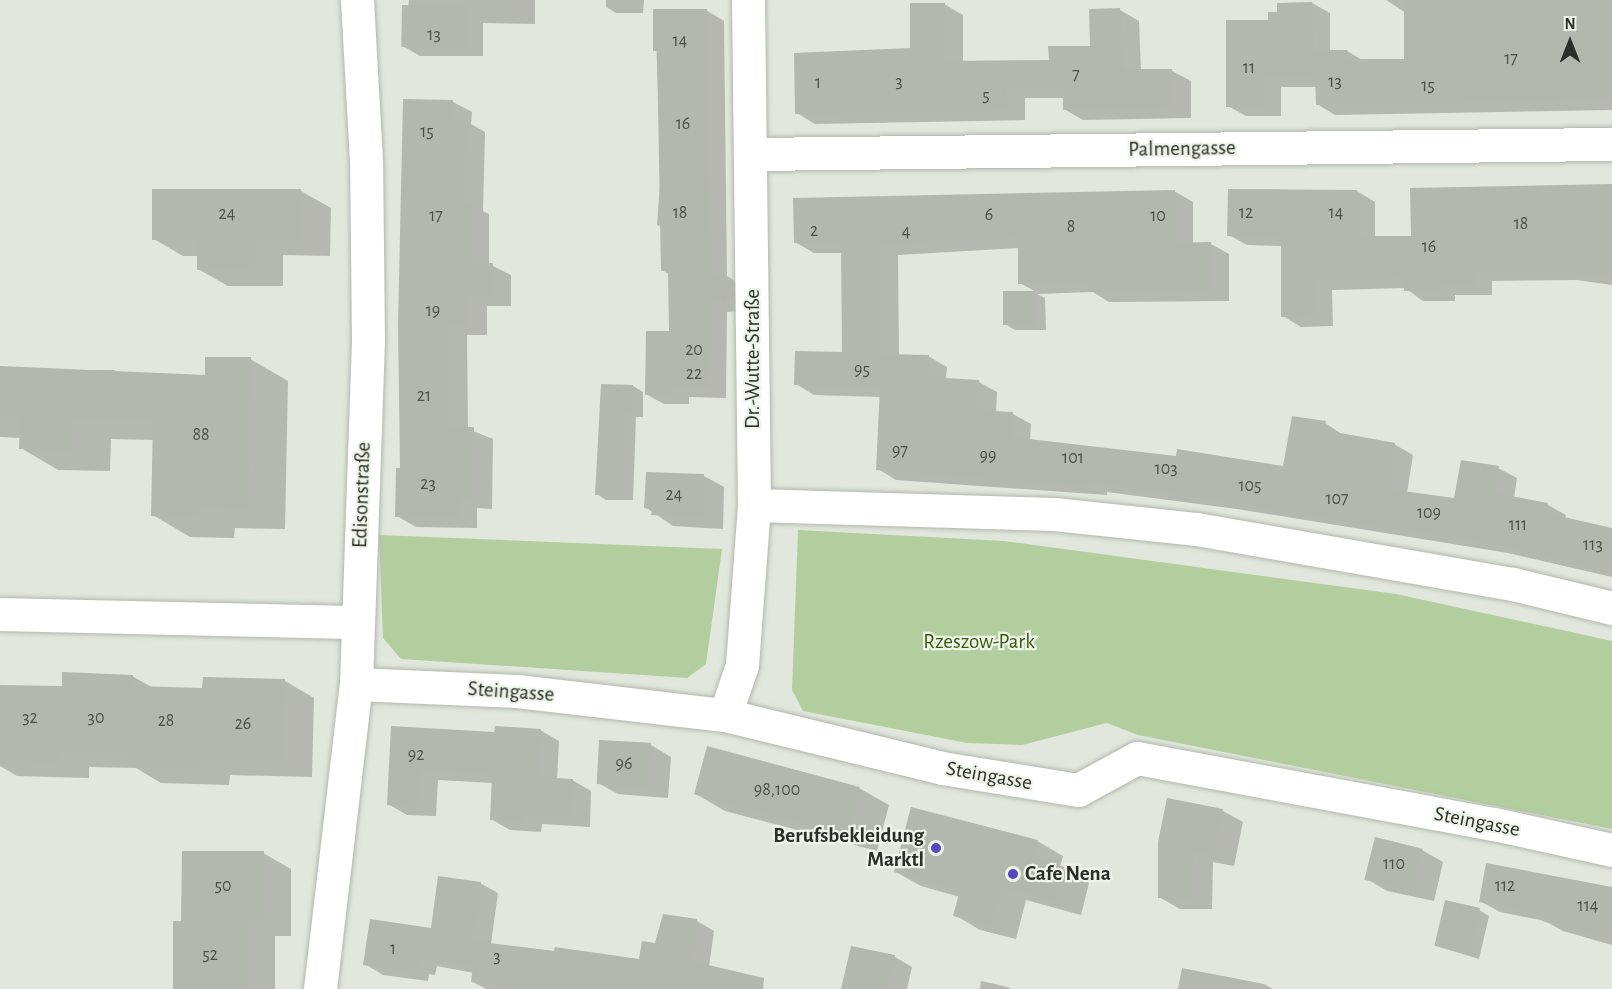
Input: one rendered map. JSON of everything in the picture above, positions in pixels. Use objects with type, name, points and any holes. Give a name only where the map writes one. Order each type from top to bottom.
[{"type":"street","name":"Edisonstraße","points":[[320,989],[356,684],[368,342],[366,161],[357,0]]},
{"type":"street","name":"Dr.-Wutte-Straße","points":[[725,715],[742,665],[754,505],[753,154],[748,0]]},
{"type":"street","name":"Palmengasse","points":[[753,154],[1612,144]]},
{"type":"street","points":[[754,505],[1054,514],[1197,529],[1501,582],[1612,608]]},
{"type":"street","points":[[0,614],[357,622]]},
{"type":"street","name":"Steingasse","points":[[356,684],[517,691],[725,715],[942,768],[1078,790],[1137,758],[1494,824],[1612,850]]},
{"type":"green space","name":"Rzeszow-Park","points":[[798,530],[1004,541],[1396,594],[1612,641],[1612,829],[1138,735],[1107,723],[1022,745],[967,743],[803,711],[792,690]]},
{"type":"green space","points":[[379,535],[722,549],[706,664],[687,678],[401,659],[383,638]]},
{"type":"building","points":[[1404,0],[1612,0],[1612,99],[1316,105],[1315,78],[1263,78],[1264,107],[1226,107],[1226,20],[1268,20],[1268,12],[1277,12],[1277,3],[1312,2],[1313,50],[1347,50],[1347,59],[1404,59]]},
{"type":"building","points":[[910,3],[945,3],[945,61],[1049,60],[1048,46],[1090,46],[1089,9],[1120,8],[1123,69],[1172,69],[1172,108],[1063,110],[1063,88],[1006,88],[1007,110],[795,114],[794,53],[910,48]]},
{"type":"building","points":[[402,5],[467,6],[466,48],[401,47]]},
{"type":"building","points":[[653,9],[707,9],[709,274],[725,274],[726,302],[710,302],[708,388],[671,388],[671,395],[645,395],[646,331],[669,331],[668,271],[661,271],[657,51],[653,51]]},
{"type":"building","points":[[403,99],[453,100],[453,119],[467,120],[465,202],[471,202],[470,263],[493,263],[493,297],[468,297],[468,325],[449,325],[449,427],[474,427],[474,499],[459,498],[459,518],[395,517],[396,468],[400,468],[398,325]]},
{"type":"building","points":[[1612,184],[1612,274],[1475,271],[1475,286],[1437,286],[1437,291],[1404,291],[1403,278],[1315,280],[1315,316],[1281,317],[1281,237],[1227,236],[1228,189],[1357,190],[1358,236],[1411,236],[1410,188]]},
{"type":"building","points":[[152,189],[301,189],[301,240],[254,239],[254,270],[197,270],[197,240],[152,240]]},
{"type":"building","points":[[1175,190],[1175,243],[1211,242],[1211,291],[1089,292],[1089,282],[1018,284],[1018,238],[926,240],[926,244],[880,245],[881,354],[929,355],[928,377],[979,380],[977,410],[1013,412],[1012,437],[1176,456],[1177,449],[1283,466],[1292,416],[1326,421],[1324,430],[1395,443],[1388,489],[1454,498],[1461,460],[1499,466],[1495,493],[1548,503],[1546,513],[1612,528],[1612,572],[1489,543],[1224,503],[1225,500],[1089,482],[1089,486],[876,470],[880,387],[794,385],[795,351],[842,352],[841,243],[794,243],[793,198]]},
{"type":"building","points":[[1003,291],[1035,291],[1035,325],[1003,325]]},
{"type":"building","points":[[205,357],[251,357],[248,509],[198,507],[197,517],[151,516],[153,420],[73,419],[73,450],[19,449],[20,417],[0,417],[0,366],[205,375]]},
{"type":"building","points":[[601,384],[633,385],[633,412],[626,412],[623,495],[595,495]]},
{"type":"building","points":[[646,472],[704,474],[703,518],[651,515],[652,509],[644,508]]},
{"type":"building","points":[[62,672],[133,675],[132,686],[202,688],[203,677],[285,679],[283,761],[201,759],[200,769],[130,766],[130,753],[60,750],[60,762],[0,760],[0,685],[62,686]]},
{"type":"building","points":[[391,726],[494,732],[495,726],[541,729],[538,777],[573,779],[571,817],[523,814],[523,822],[490,820],[492,774],[420,770],[418,807],[387,805]]},
{"type":"building","points":[[599,740],[651,743],[649,787],[597,784]]},
{"type":"building","points":[[707,746],[860,787],[847,835],[694,794]]},
{"type":"building","points":[[1167,798],[1223,809],[1214,856],[1193,852],[1192,898],[1158,898],[1158,842]]},
{"type":"building","points":[[911,807],[1038,840],[1033,858],[1064,867],[1055,901],[1001,887],[990,926],[953,916],[960,890],[894,872]]},
{"type":"building","points":[[1375,837],[1423,849],[1412,892],[1364,880]]},
{"type":"building","points":[[182,851],[264,851],[263,921],[248,921],[248,989],[173,989],[173,921],[181,921]]},
{"type":"building","points":[[1486,863],[1612,887],[1612,938],[1542,921],[1544,915],[1479,902]]},
{"type":"building","points":[[438,876],[481,882],[473,941],[554,951],[555,947],[639,959],[642,941],[655,943],[663,914],[697,919],[691,961],[764,978],[763,989],[524,989],[471,982],[473,967],[419,957],[418,966],[412,965],[411,972],[363,965],[370,919],[431,928]]},
{"type":"building","points":[[1445,900],[1480,908],[1470,954],[1434,946]]},
{"type":"building","points":[[851,946],[895,955],[888,989],[841,989]]},
{"type":"place","name":"Berufsbekleidung Marktl","points":[[936,848]]},
{"type":"place","name":"Cafe Nena","points":[[1013,874]]}]
